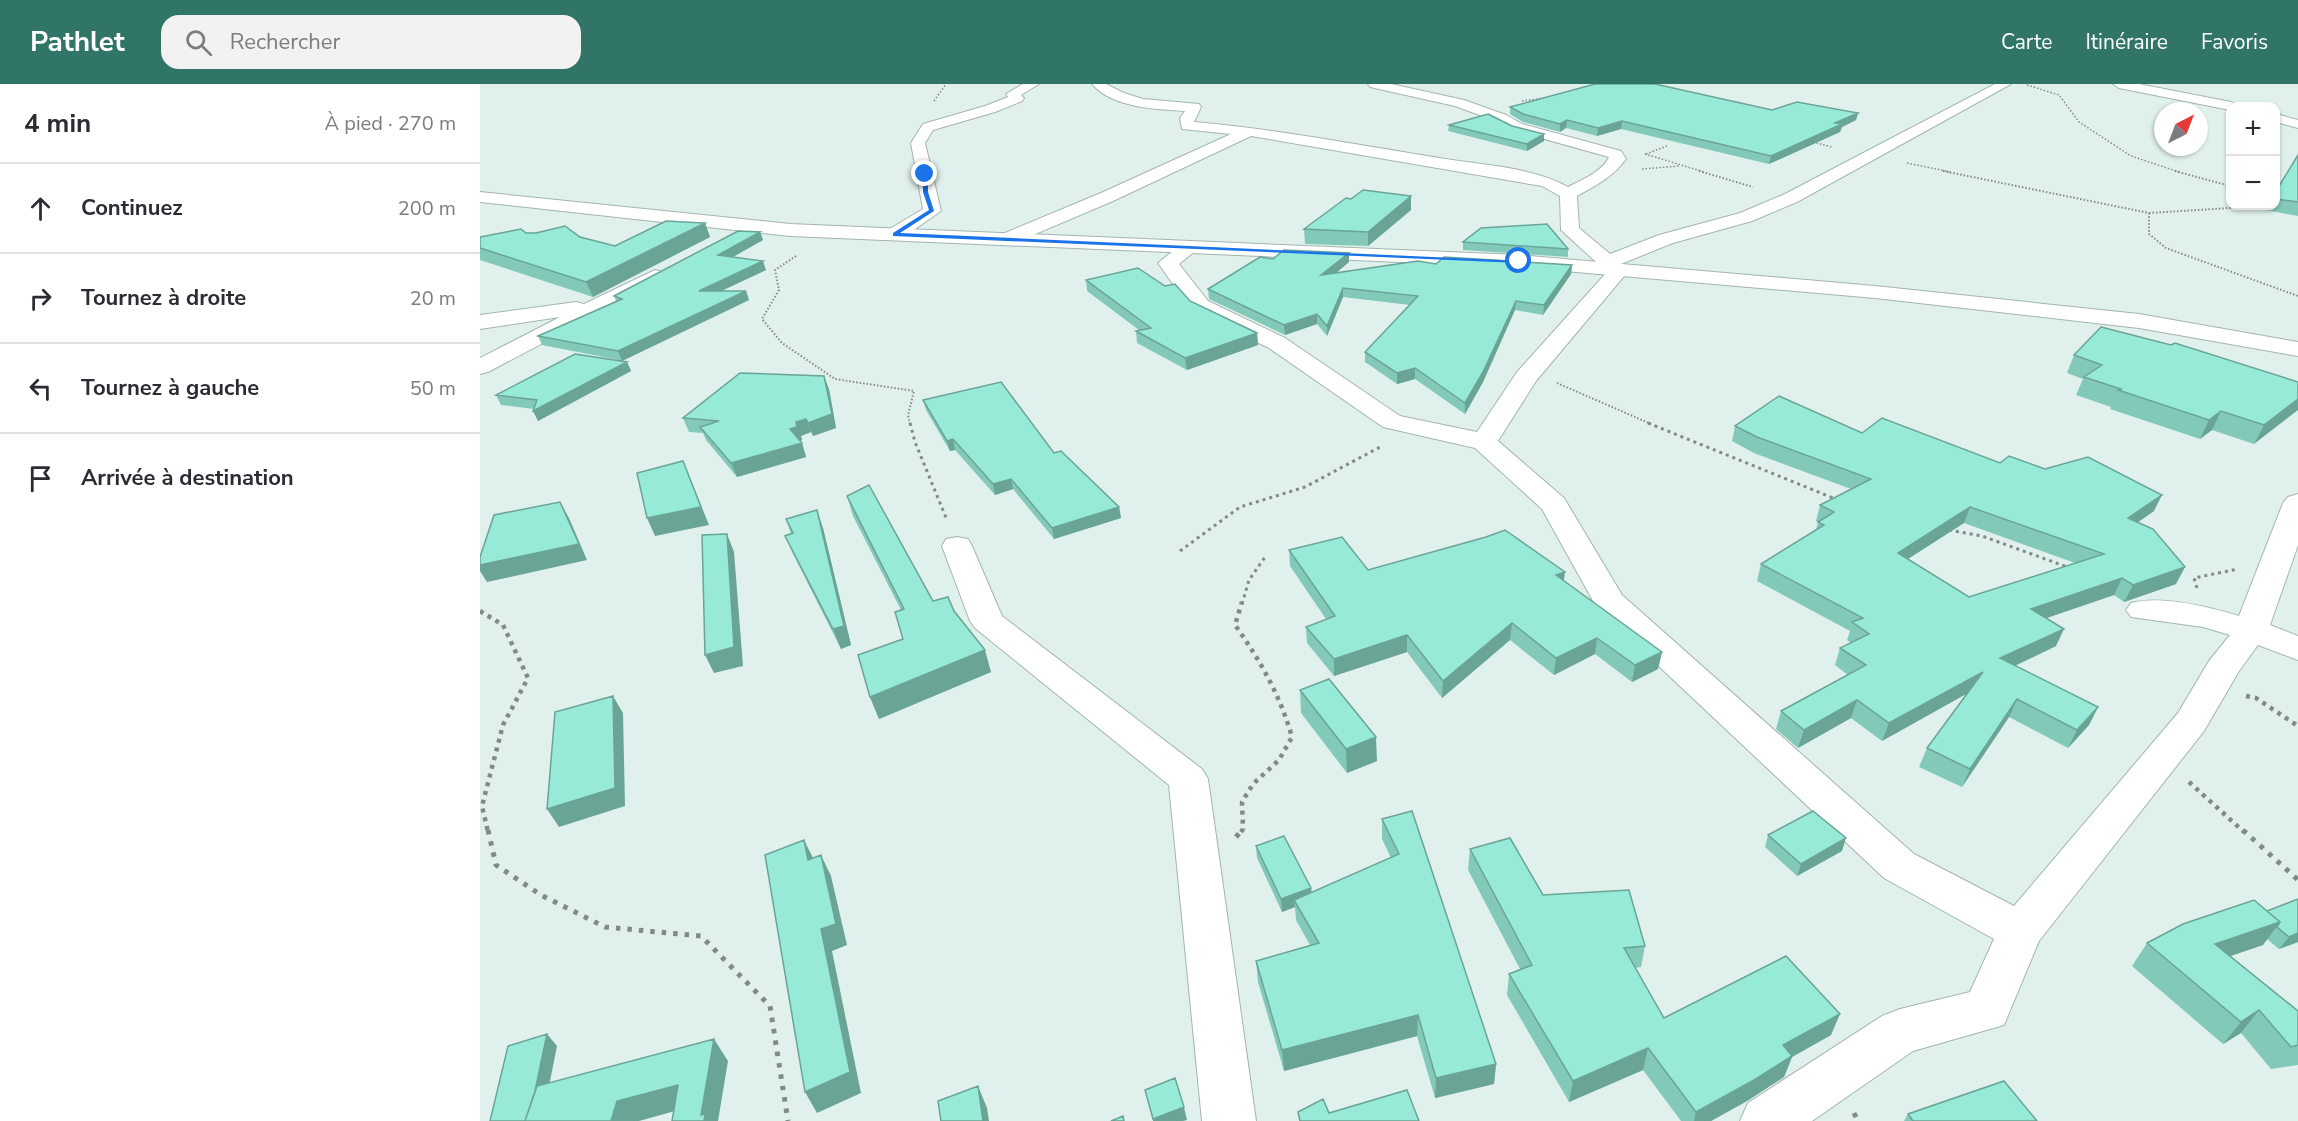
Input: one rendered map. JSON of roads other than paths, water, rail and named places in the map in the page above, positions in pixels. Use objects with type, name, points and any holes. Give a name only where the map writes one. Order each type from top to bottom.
[{"type":"street","points":[[894,234],[932,211],[925,192],[925,174],[918,143],[928,127],[990,110],[1017,98],[1013,94],[1033,84]]},
{"type":"street","points":[[1098,84],[1125,99],[1156,105],[1194,107],[1187,118],[1188,126],[1248,131],[1537,180],[1547,182],[1568,194]]},
{"type":"street","points":[[1374,84],[1459,103],[1501,118],[1517,127],[1616,154],[1618,159],[1607,171],[1568,194]]},
{"type":"street","points":[[1484,442],[1531,372],[1613,266],[1666,239],[1746,217],[1791,198],[2005,84]]},
{"type":"street","points":[[2119,84],[2226,105]]},
{"type":"street","points":[[2280,119],[2298,124]]},
{"type":"street","points":[[1007,239],[1107,197],[1248,131]]},
{"type":"street","points":[[1568,194],[1570,230],[1613,266]]},
{"type":"street","points":[[480,197],[831,232],[1613,266],[2128,319],[2298,349]]},
{"type":"street","points":[[719,241],[749,225]]},
{"type":"street","points":[[1190,247],[1168,263],[1200,306],[1277,344],[1392,422],[1484,442],[1554,504],[1609,601],[1899,866],[2020,931]]},
{"type":"street","points":[[480,367],[669,268]]},
{"type":"street","points":[[480,322],[527,313],[597,305]]},
{"type":"street","points":[[1767,1121],[1900,1032],[1987,1010],[2020,931],[2191,722],[2213,688],[2222,669],[2251,630],[2298,503]]},
{"type":"street","points":[[957,546],[987,621],[1188,779],[1229,1121]]},
{"type":"street","points":[[2143,610],[2206,617],[2251,630],[2298,649]]}]
